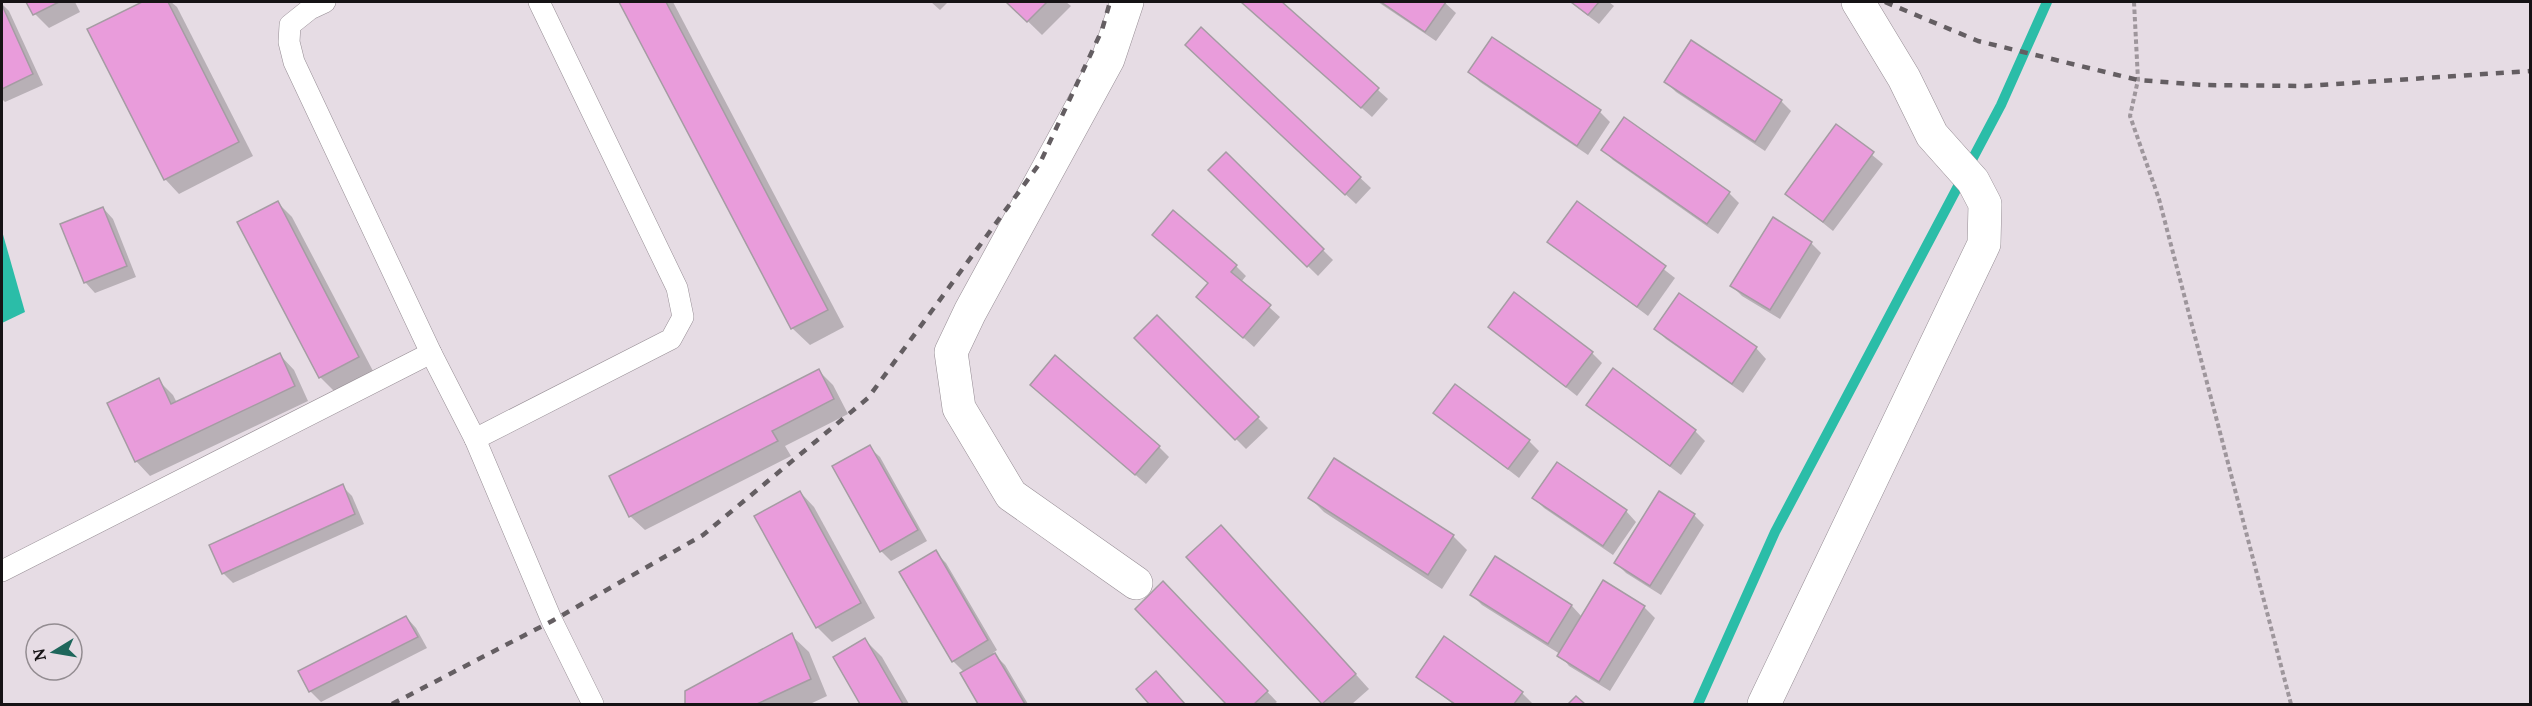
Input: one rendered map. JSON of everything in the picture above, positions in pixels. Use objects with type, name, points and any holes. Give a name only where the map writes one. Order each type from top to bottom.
[{"type":"street","points":[[1127,2],[1108,59],[970,312],[951,352],[959,408],[1011,495],[1136,583]]},
{"type":"street","points":[[1764,705],[1984,244],[1985,204],[1973,181],[1932,135],[1904,78],[1858,2]]},
{"type":"lane","points":[[325,2],[310,9],[291,25],[289,42],[294,62],[431,353],[475,439],[552,621],[594,705]]},
{"type":"lane","points":[[475,439],[671,339],[683,317],[677,288],[539,2]]},
{"type":"lane","points":[[2,572],[431,353]]},
{"type":"path","points":[[2134,2],[2138,80],[2130,116],[2159,199],[2291,705]]},
{"type":"shaded area","points":[[2,231],[25,312],[2,323]]},
{"type":"building","points":[[26,2],[59,2],[33,15]]},
{"type":"building","points":[[142,2],[168,2],[239,142],[164,180],[87,29]]},
{"type":"building","points":[[619,2],[666,2],[828,310],[791,329]]},
{"type":"building","points":[[1006,2],[1047,2],[1027,22]]},
{"type":"building","points":[[1241,2],[1282,2],[1379,88],[1361,108]]},
{"type":"building","points":[[1381,2],[1446,2],[1425,32]]},
{"type":"building","points":[[1571,2],[1599,2],[1588,15]]},
{"type":"building","points":[[2,5],[33,74],[2,89]]},
{"type":"building","points":[[1201,27],[1361,177],[1345,195],[1185,45]]},
{"type":"building","points":[[1492,37],[1601,110],[1577,146],[1468,72]]},
{"type":"building","points":[[1691,40],[1782,100],[1755,142],[1664,82]]},
{"type":"building","points":[[1624,117],[1730,192],[1707,224],[1601,150]]},
{"type":"building","points":[[1836,124],[1874,152],[1823,222],[1785,194]]},
{"type":"building","points":[[1226,152],[1324,249],[1307,267],[1208,170]]},
{"type":"building","points":[[278,201],[359,357],[319,378],[237,222]]},
{"type":"building","points":[[1577,201],[1666,266],[1637,307],[1547,242]]},
{"type":"building","points":[[103,207],[127,266],[84,283],[60,224]]},
{"type":"building","points":[[1173,210],[1237,265],[1231,272],[1271,305],[1243,338],[1196,297],[1208,283],[1152,235]]},
{"type":"building","points":[[1773,217],[1812,242],[1770,310],[1730,286]]},
{"type":"building","points":[[1514,292],[1593,352],[1566,387],[1488,327]]},
{"type":"building","points":[[1679,293],[1757,347],[1732,384],[1654,329]]},
{"type":"building","points":[[1157,315],[1259,417],[1235,440],[1134,338]]},
{"type":"building","points":[[280,353],[295,386],[135,462],[107,403],[159,378],[171,404]]},
{"type":"building","points":[[1055,355],[1160,446],[1135,475],[1030,385]]},
{"type":"building","points":[[1613,368],[1696,430],[1670,466],[1586,405]]},
{"type":"building","points":[[819,369],[834,399],[772,431],[778,441],[629,517],[609,476]]},
{"type":"building","points":[[1455,384],[1530,440],[1508,469],[1433,413]]},
{"type":"building","points":[[870,445],[918,530],[880,552],[832,466]]},
{"type":"building","points":[[1334,458],[1454,535],[1428,575],[1308,498]]},
{"type":"building","points":[[1557,462],[1627,510],[1603,546],[1532,498]]},
{"type":"building","points":[[343,484],[355,514],[222,574],[209,545]]},
{"type":"building","points":[[800,491],[861,603],[816,628],[754,516]]},
{"type":"building","points":[[1659,491],[1695,514],[1650,586],[1614,563]]},
{"type":"building","points":[[1221,525],[1356,674],[1322,704],[1186,557]]},
{"type":"building","points":[[936,550],[988,640],[952,662],[899,572]]},
{"type":"building","points":[[1495,556],[1572,605],[1548,644],[1470,595]]},
{"type":"building","points":[[1603,580],[1645,606],[1599,682],[1557,656]]},
{"type":"building","points":[[1163,581],[1268,691],[1254,704],[1226,704],[1135,609]]},
{"type":"building","points":[[406,616],[418,637],[309,692],[298,671]]},
{"type":"building","points":[[792,633],[811,679],[757,704],[685,704],[685,691]]},
{"type":"building","points":[[1444,636],[1523,692],[1514,704],[1455,704],[1416,677]]},
{"type":"building","points":[[865,638],[903,704],[860,704],[833,657]]},
{"type":"building","points":[[995,653],[1025,704],[978,704],[960,673]]},
{"type":"building","points":[[1156,671],[1185,704],[1149,704],[1136,689]]},
{"type":"building","points":[[1576,696],[1585,704],[1568,704]]},
{"type":"waterway","points":[[1698,704],[1775,532],[2001,105],[2047,2]]},
{"type":"railway","points":[[392,704],[552,621],[703,535],[868,398],[1040,163],[1102,30],[1110,2]]},
{"type":"railway","points":[[1885,2],[1978,41],[2138,80],[2203,85],[2306,86],[2530,71]]}]
